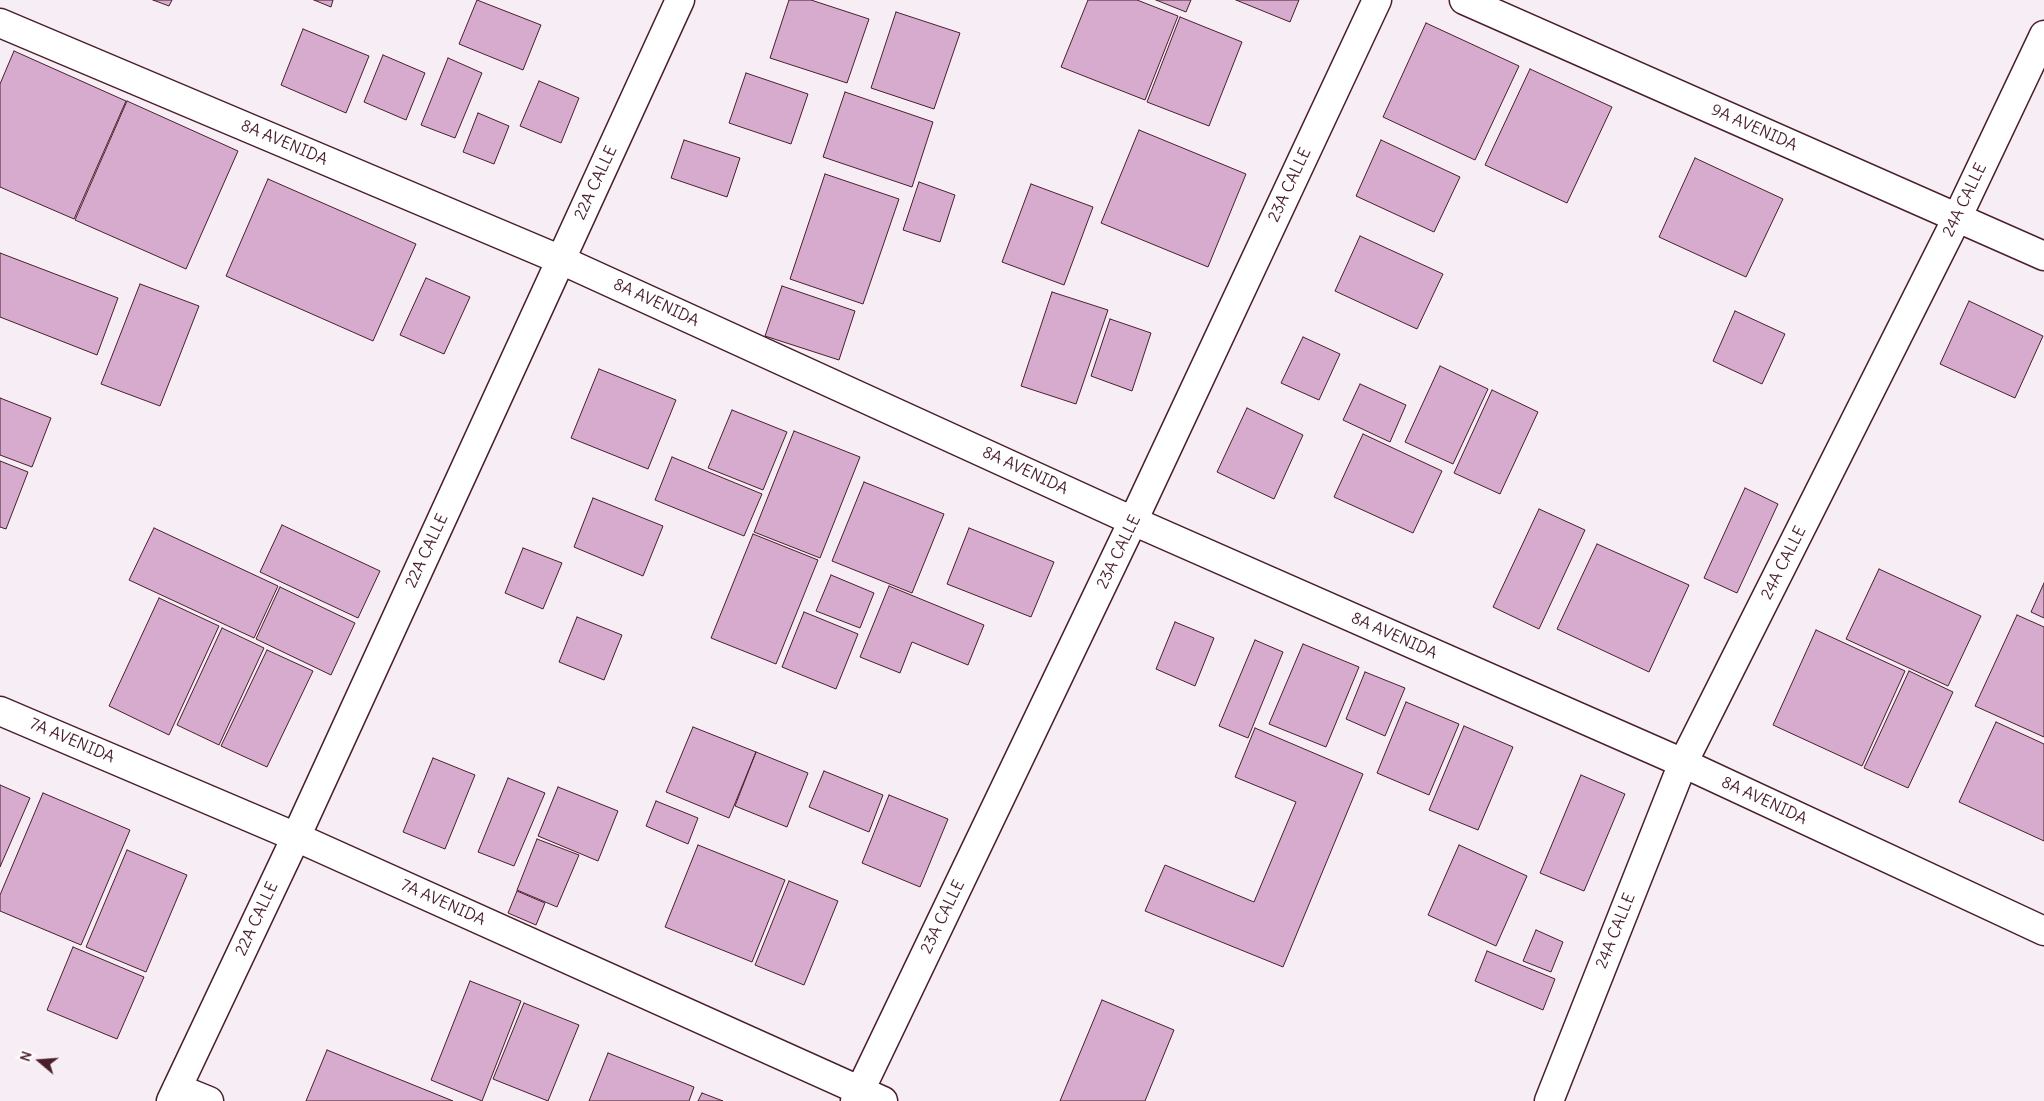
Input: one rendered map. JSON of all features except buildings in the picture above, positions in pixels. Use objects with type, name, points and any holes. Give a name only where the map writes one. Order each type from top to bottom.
[{"type":"street","name":"22A CALLE","points":[[174,1094],[296,837],[680,0]]},
{"type":"street","name":"23A CALLE","points":[[866,1098],[1377,0]]},
{"type":"street","name":"9A AVENIDA","points":[[1464,0],[2044,256]]},
{"type":"street","name":"8A AVENIDA","points":[[0,23],[561,260],[1134,521],[1683,763],[2044,931]]},
{"type":"street","name":"24A CALLE","points":[[1548,1101],[1683,763],[1957,218],[2044,35]]},
{"type":"street","name":"7A AVENIDA","points":[[0,711],[296,837],[866,1098]]},
{"type":"street","points":[[174,1094],[209,1101]]}]
